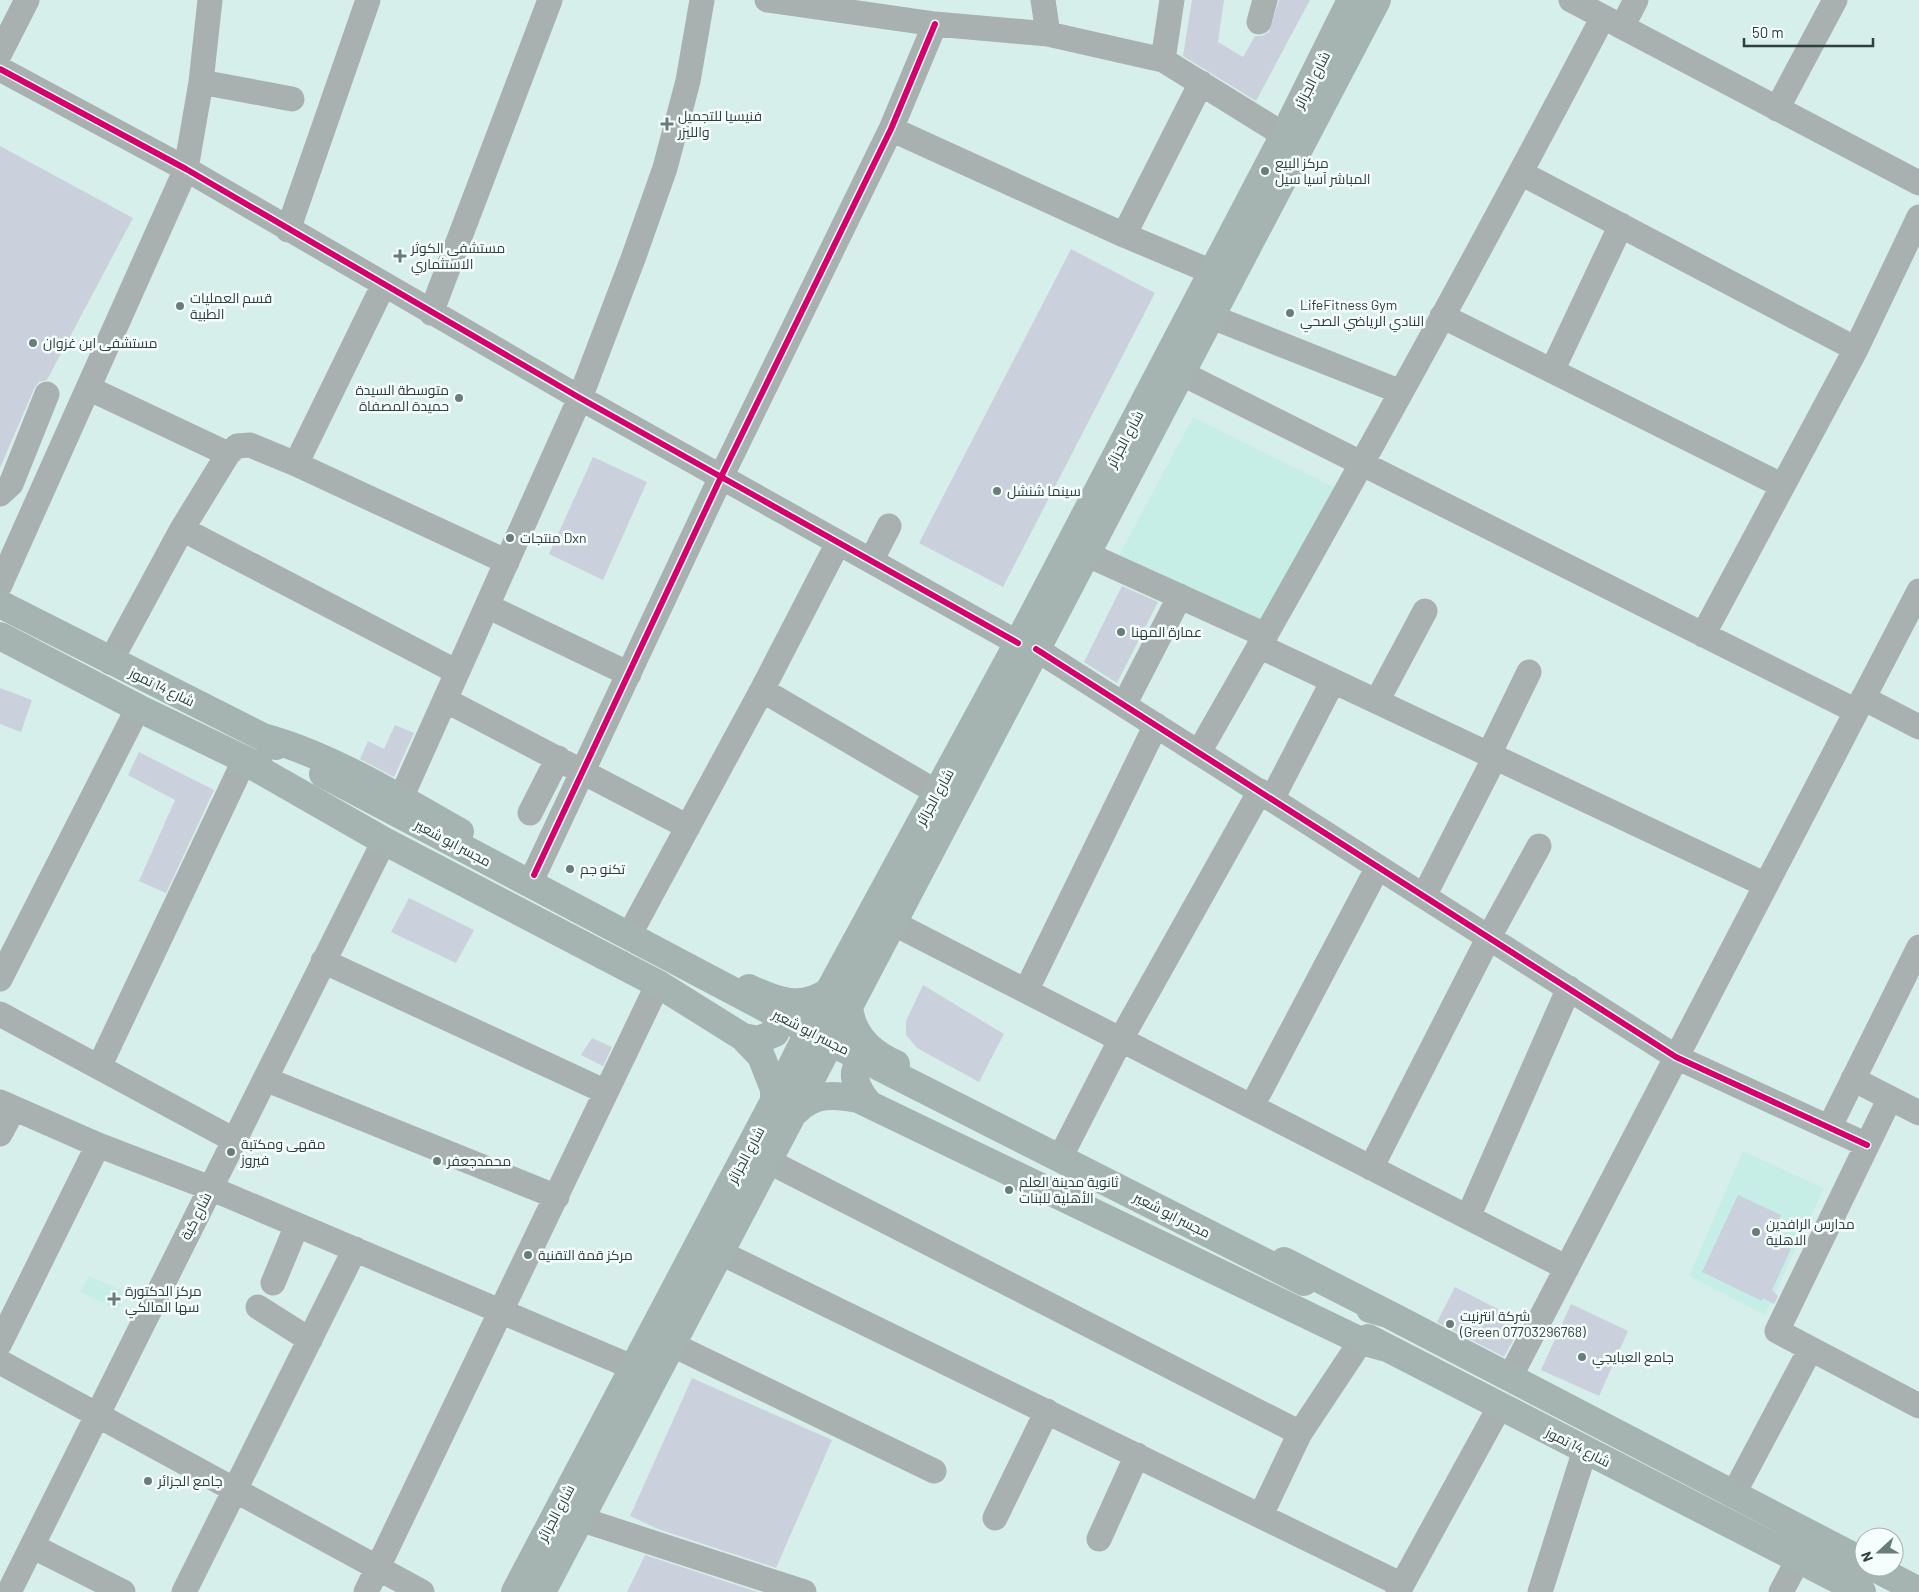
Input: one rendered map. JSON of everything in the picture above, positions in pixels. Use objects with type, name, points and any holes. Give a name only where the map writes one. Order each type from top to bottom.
[{"type":"main road","name":"شارع الجزائر","points":[[839,998],[893,923],[1027,646],[1212,272],[1284,135],[1351,0]]},
{"type":"main road","name":"شارع الجزائر","points":[[515,1592],[632,1367],[785,1107],[938,793],[1027,646],[1086,554],[1183,374],[1378,0]]},
{"type":"main road","name":"شارع 14 تموز","points":[[0,604],[110,662],[262,737],[320,782]]},
{"type":"main road","name":"شارع 14 تموز","points":[[0,636],[244,761],[320,782]]},
{"type":"main road","points":[[262,737],[314,755],[401,798],[534,875],[764,996],[777,1001],[804,1002],[839,998],[850,1014],[858,1034],[869,1048],[883,1059],[959,1092],[1854,1557]]},
{"type":"main road","points":[[244,761],[384,841],[658,984],[743,1037],[761,1056],[774,1089],[785,1107],[812,1098],[825,1096],[840,1096],[869,1104],[1372,1344]]},
{"type":"main road","name":"مجسر ابو شعير","points":[[320,782],[804,1046],[1301,1288]]},
{"type":"main road","points":[[743,1037],[758,1040],[775,1033],[779,1023],[779,1014],[764,996]]},
{"type":"main road","points":[[869,1104],[857,1089],[854,1074],[857,1067],[863,1061],[869,1058],[883,1059]]},
{"type":"main road","name":"شارع الجزائر","points":[[542,1592],[768,1160],[785,1107]]},
{"type":"main road","name":"شارع 14 تموز","points":[[1301,1288],[1372,1344],[1500,1406],[1862,1592]]},
{"type":"main road","points":[[1301,1288],[1388,1314]]},
{"type":"main road","points":[[1892,1577],[1919,1591]]},
{"type":"street","points":[[0,53],[27,0]]},
{"type":"street","points":[[0,585],[186,170],[201,82],[210,0]]},
{"type":"street","points":[[288,230],[368,0]]},
{"type":"street","points":[[431,313],[550,0]]},
{"type":"street","points":[[401,798],[580,398],[665,168],[688,81],[702,0]]},
{"type":"street","points":[[767,0],[895,9],[935,24],[1048,34],[1163,60],[1284,135]]},
{"type":"street","points":[[1043,0],[1048,34]]},
{"type":"street","points":[[1163,60],[1172,0]]},
{"type":"street","points":[[1571,0],[1919,183]]},
{"type":"street","points":[[1199,752],[1362,464],[1521,173],[1612,22],[1636,0]]},
{"type":"street","points":[[1777,108],[1835,0]]},
{"type":"street","points":[[534,875],[721,477],[891,130],[935,24]]},
{"type":"street","points":[[0,69],[186,170],[383,286],[580,398],[838,543],[1027,646],[1199,752],[1676,1056],[1830,1126],[1867,1145]]},
{"type":"street","points":[[201,82],[292,99]]},
{"type":"street","points":[[1124,235],[1200,83]]},
{"type":"street","points":[[891,130],[1124,235],[1212,272]]},
{"type":"street","points":[[1521,173],[1856,349]]},
{"type":"street","points":[[1703,635],[1856,349],[1919,217]]},
{"type":"street","points":[[1552,371],[1621,225]]},
{"type":"street","points":[[296,464],[383,286]]},
{"type":"street","points":[[1442,316],[1783,486]]},
{"type":"street","points":[[1212,317],[1401,392]]},
{"type":"street","points":[[1183,374],[1703,635],[1860,705],[1919,727]]},
{"type":"street","points":[[88,388],[228,454]]},
{"type":"street","points":[[0,494],[11,484],[47,394]]},
{"type":"street","points":[[110,662],[182,529],[228,454],[237,446],[250,446],[296,464],[506,562]]},
{"type":"street","points":[[871,561],[889,526]]},
{"type":"street","points":[[182,529],[458,672]]},
{"type":"street","points":[[633,928],[762,690],[838,543]]},
{"type":"street","points":[[1086,554],[1180,596],[1333,681],[1766,884]]},
{"type":"street","points":[[1510,1377],[1919,591]]},
{"type":"street","points":[[1124,705],[1180,596]]},
{"type":"street","points":[[487,606],[629,674]]},
{"type":"street","points":[[1377,701],[1425,611]]},
{"type":"street","points":[[1424,896],[1492,756],[1529,672]]},
{"type":"street","points":[[1065,1148],[1121,1040],[1333,681]]},
{"type":"street","points":[[762,690],[938,793]]},
{"type":"street","points":[[445,700],[583,770],[688,827]]},
{"type":"street","points":[[0,979],[138,708]]},
{"type":"street","points":[[1026,991],[1156,725]]},
{"type":"street","points":[[530,813],[558,758]]},
{"type":"street","points":[[99,1067],[244,761]]},
{"type":"street","name":"شارع كية","points":[[9,1592],[384,841]]},
{"type":"street","points":[[1371,1168],[1489,937],[1538,846]]},
{"type":"street","points":[[1252,1106],[1378,867]]},
{"type":"street","points":[[893,923],[1566,1268]]},
{"type":"street","points":[[1830,1126],[1919,947]]},
{"type":"street","points":[[323,962],[606,1092]]},
{"type":"street","points":[[366,1592],[658,984]]},
{"type":"street","points":[[1468,1217],[1569,988]]},
{"type":"street","points":[[0,1014],[234,1140]]},
{"type":"street","points":[[265,1079],[556,1197]]},
{"type":"street","points":[[1853,1079],[1919,1113]]},
{"type":"street","points":[[1890,1098],[1777,1331],[1810,1350],[1916,1398]]},
{"type":"street","points":[[0,1134],[7,1105],[98,1145],[210,1188],[632,1367]]},
{"type":"street","points":[[0,1343],[98,1145]]},
{"type":"street","points":[[768,1160],[1300,1433]]},
{"type":"street","points":[[273,1283],[298,1225]]},
{"type":"street","points":[[184,1592],[355,1249]]},
{"type":"street","points":[[720,1253],[1137,1454],[1400,1589],[1500,1406]]},
{"type":"street","points":[[258,1307],[310,1340]]},
{"type":"street","points":[[671,1344],[934,1471]]},
{"type":"street","points":[[1261,1516],[1300,1433],[1372,1344]]},
{"type":"street","points":[[1733,1495],[1810,1350]]},
{"type":"street","points":[[0,1362],[422,1592]]},
{"type":"street","points":[[995,1518],[1047,1411]]},
{"type":"street","points":[[1540,1592],[1585,1450]]},
{"type":"street","points":[[1099,1539],[1137,1454]]},
{"type":"street","points":[[580,1519],[804,1592]]},
{"type":"street","points":[[32,1546],[123,1592]]},
{"type":"street","points":[[1781,1592],[1798,1560]]},
{"type":"shaded area","points":[[1193,417],[1338,489],[1261,626],[1117,559]]},
{"type":"shaded area","name":"مدارس الرافدين اﻻهلية","points":[[1743,1151],[1824,1188],[1765,1315],[1689,1276]]},
{"type":"shaded area","points":[[89,1276],[126,1292],[118,1310],[80,1292]]},
{"type":"building","points":[[1192,0],[1224,0],[1218,42],[1243,57],[1255,36],[1262,36],[1269,32],[1279,0],[1310,0],[1256,101],[1183,56]]},
{"type":"building","name":"مستشفى ابن غزوان","points":[[0,146],[133,218],[47,380],[39,382],[34,389],[0,468]]},
{"type":"building","points":[[1071,249],[1155,293],[1003,587],[919,543]]},
{"type":"building","points":[[593,457],[647,482],[603,580],[549,554]]},
{"type":"building","name":"عمارة المهنا","points":[[1122,586],[1158,602],[1117,683],[1084,662]]},
{"type":"building","points":[[0,688],[32,700],[21,732],[0,724]]},
{"type":"building","points":[[395,725],[414,733],[394,777],[360,759],[368,741],[384,749]]},
{"type":"building","points":[[139,752],[214,790],[166,893],[139,881],[175,800],[128,775]]},
{"type":"building","points":[[409,898],[474,930],[456,963],[391,932]]},
{"type":"building","points":[[923,985],[1004,1034],[979,1082],[917,1048],[906,1035],[906,1021]]},
{"type":"building","points":[[592,1038],[612,1047],[603,1066],[581,1055]]},
{"type":"building","points":[[1738,1195],[1781,1215],[1770,1239],[1791,1249],[1772,1290],[1778,1296],[1774,1304],[1763,1298],[1762,1301],[1702,1272]]},
{"type":"building","points":[[1455,1287],[1523,1322],[1504,1357],[1437,1322]]},
{"type":"building","name":"جامع العبايجي","points":[[1571,1304],[1628,1331],[1599,1396],[1541,1370]]},
{"type":"building","points":[[692,1378],[832,1440],[776,1568],[658,1529],[630,1516]]},
{"type":"building","points":[[645,1555],[758,1592],[627,1592]]},
{"type":"cycle path","points":[[534,875],[721,477],[891,129],[935,24]]},
{"type":"cycle path","points":[[0,69],[186,169],[580,398],[1018,643]]},
{"type":"cycle path","points":[[1036,649],[1676,1057],[1867,1145]]},
{"type":"place","name":"فنيسيا للتجميل والليزر","points":[[667,124]]},
{"type":"place","name":"مركز البيع المباشر آسيا سيل","points":[[1265,171]]},
{"type":"place","name":"مستشفى الكوثر الاستثماري","points":[[400,256]]},
{"type":"place","name":"قسم العمليات الطبية","points":[[180,306]]},
{"type":"place","name":"LifeFitness Gym النادي الرياضي الصحي","points":[[1290,313]]},
{"type":"place","name":"مستشفى ابن غزوان","points":[[33,343]]},
{"type":"place","name":"متوسطة السيدة حميدة المصفاة","points":[[459,398]]},
{"type":"place","name":"سينما شنشل","points":[[997,491]]},
{"type":"place","name":"منتجات Dxn","points":[[510,538]]},
{"type":"place","name":"عمارة المهنا","points":[[1121,632]]},
{"type":"place","name":"تكنو جم","points":[[570,869]]},
{"type":"place","name":"مقهى ومكتبة فيروز","points":[[231,1152]]},
{"type":"place","name":"محمدجعفر","points":[[437,1161]]},
{"type":"place","name":"ثانوية مدينة العلم الأهلية للبنات","points":[[1009,1190]]},
{"type":"place","name":"مدارس الرافدين اﻻهلية","points":[[1756,1232]]},
{"type":"place","name":"مركز قمة التقنية","points":[[528,1255]]},
{"type":"place","name":"مركز الدكتورة سها المالكي","points":[[114,1299]]},
{"type":"place","name":"شركة انترنيت (Green 07703296768)","points":[[1450,1324]]},
{"type":"place","name":"جامع العبايجي","points":[[1582,1357]]},
{"type":"place","name":"جامع الجزائر","points":[[148,1481]]}]
